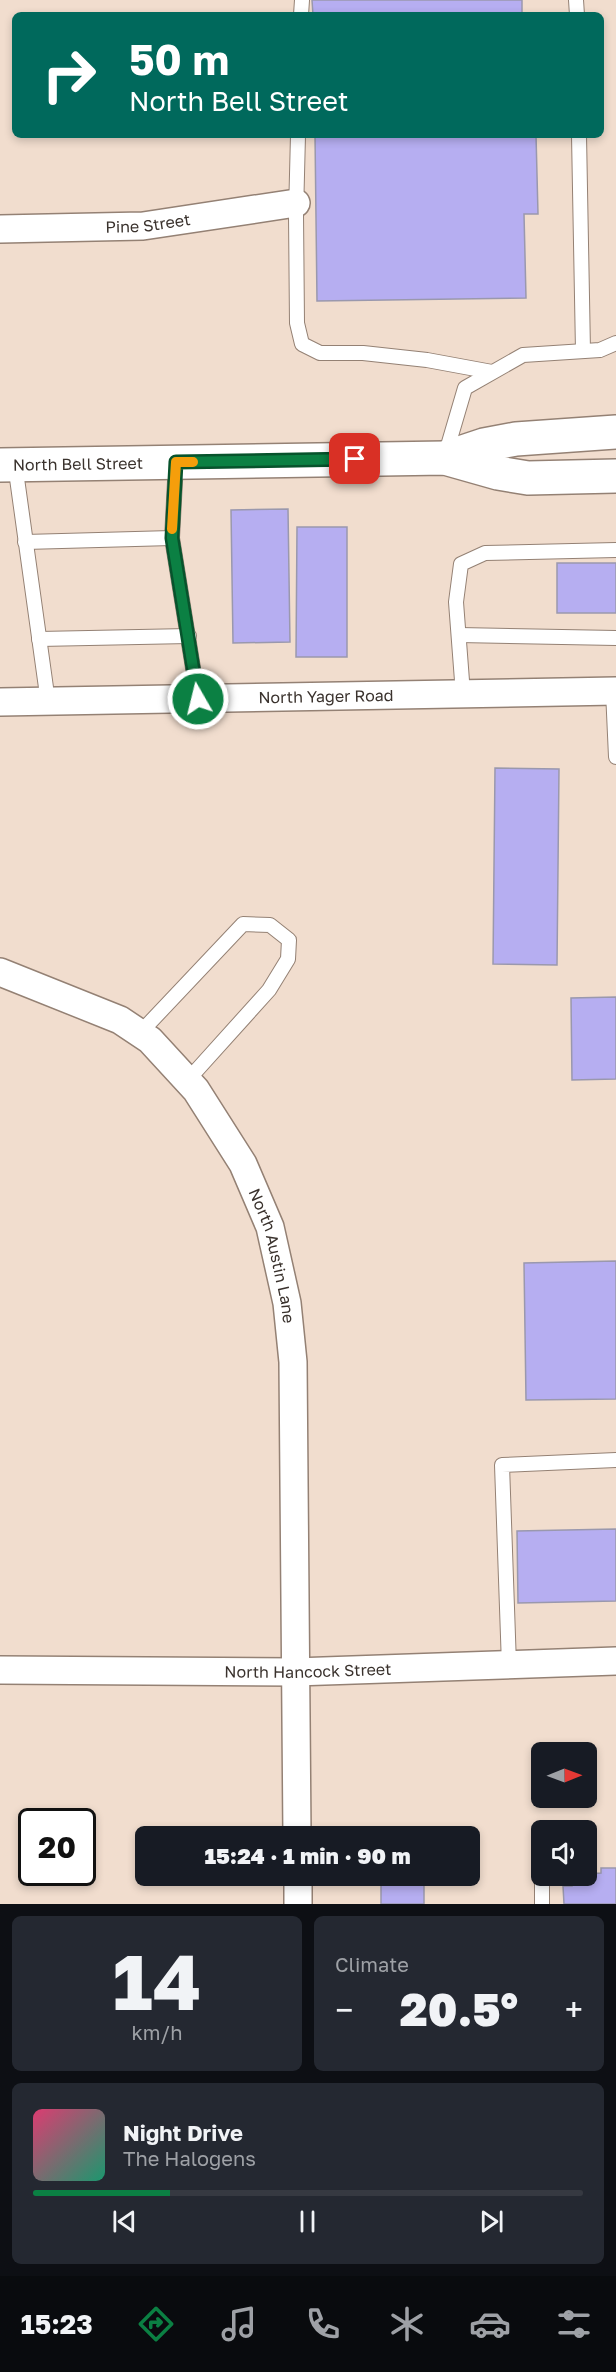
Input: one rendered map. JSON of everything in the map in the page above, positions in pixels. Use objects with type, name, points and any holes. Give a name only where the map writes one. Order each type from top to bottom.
[{"type":"main road","points":[[573,435],[616,421]]},
{"type":"main road","name":"North Bell Street","points":[[445,458],[484,445],[516,439],[616,432]]},
{"type":"main road","name":"North Bell Street","points":[[7,465],[445,458],[498,473],[528,478],[616,476]]},
{"type":"street","name":"Pine Street","points":[[0,230],[143,226],[296,203]]},
{"type":"street","name":"North Yager Road","points":[[0,702],[615,691]]},
{"type":"street","name":"North Austin Lane","points":[[0,972],[120,1020],[150,1040],[196,1090],[243,1164],[270,1227],[286,1304],[293,1362],[297,1826]]},
{"type":"street","name":"North Hancock Street","points":[[0,1670],[295,1672],[616,1661]]},
{"type":"street","points":[[298,1886],[298,1904]]},
{"type":"lane","points":[[298,138],[297,323],[302,344],[320,353],[363,353],[427,360],[492,372]]},
{"type":"lane","points":[[579,138],[583,351]]},
{"type":"lane","points":[[445,458],[465,388],[523,355],[600,350],[616,343]]},
{"type":"lane","points":[[176,462],[172,538],[198,699]]},
{"type":"lane","points":[[7,465],[25,542],[48,702]]},
{"type":"lane","points":[[25,542],[172,538]]},
{"type":"lane","points":[[463,694],[456,602],[461,564],[485,553],[616,550]]},
{"type":"lane","points":[[459,635],[616,638]]},
{"type":"lane","points":[[39,639],[189,636]]},
{"type":"lane","points":[[615,691],[616,757]]},
{"type":"lane","points":[[140,1033],[243,924],[270,925],[289,940],[288,959],[269,990],[187,1081]]},
{"type":"lane","points":[[509,1665],[502,1465],[616,1460]]},
{"type":"lane","points":[[542,1886],[542,1904]]},
{"type":"building","points":[[312,0],[522,0],[522,12],[313,12]]},
{"type":"building","points":[[315,138],[536,138],[538,214],[524,214],[526,298],[317,301]]},
{"type":"building","points":[[288,509],[290,642],[233,643],[231,510]]},
{"type":"building","points":[[297,527],[347,527],[347,657],[296,657]]},
{"type":"building","points":[[557,563],[616,563],[616,613],[557,613]]},
{"type":"building","points":[[495,768],[559,769],[557,965],[493,964]]},
{"type":"building","points":[[616,997],[616,1079],[572,1080],[571,998]]},
{"type":"building","points":[[616,1261],[616,1399],[526,1400],[524,1263]]},
{"type":"building","points":[[616,1529],[616,1601],[518,1603],[517,1531]]},
{"type":"building","points":[[601,1868],[616,1868],[616,1904],[564,1904],[563,1886],[597,1886],[597,1873],[601,1873]]},
{"type":"building","points":[[381,1886],[424,1886],[424,1904],[381,1904]]},
{"type":"slow traffic","points":[[172,529],[176,462],[193,462]]},
{"type":"route","points":[[198,699],[172,538],[176,462],[355,459]]}]
